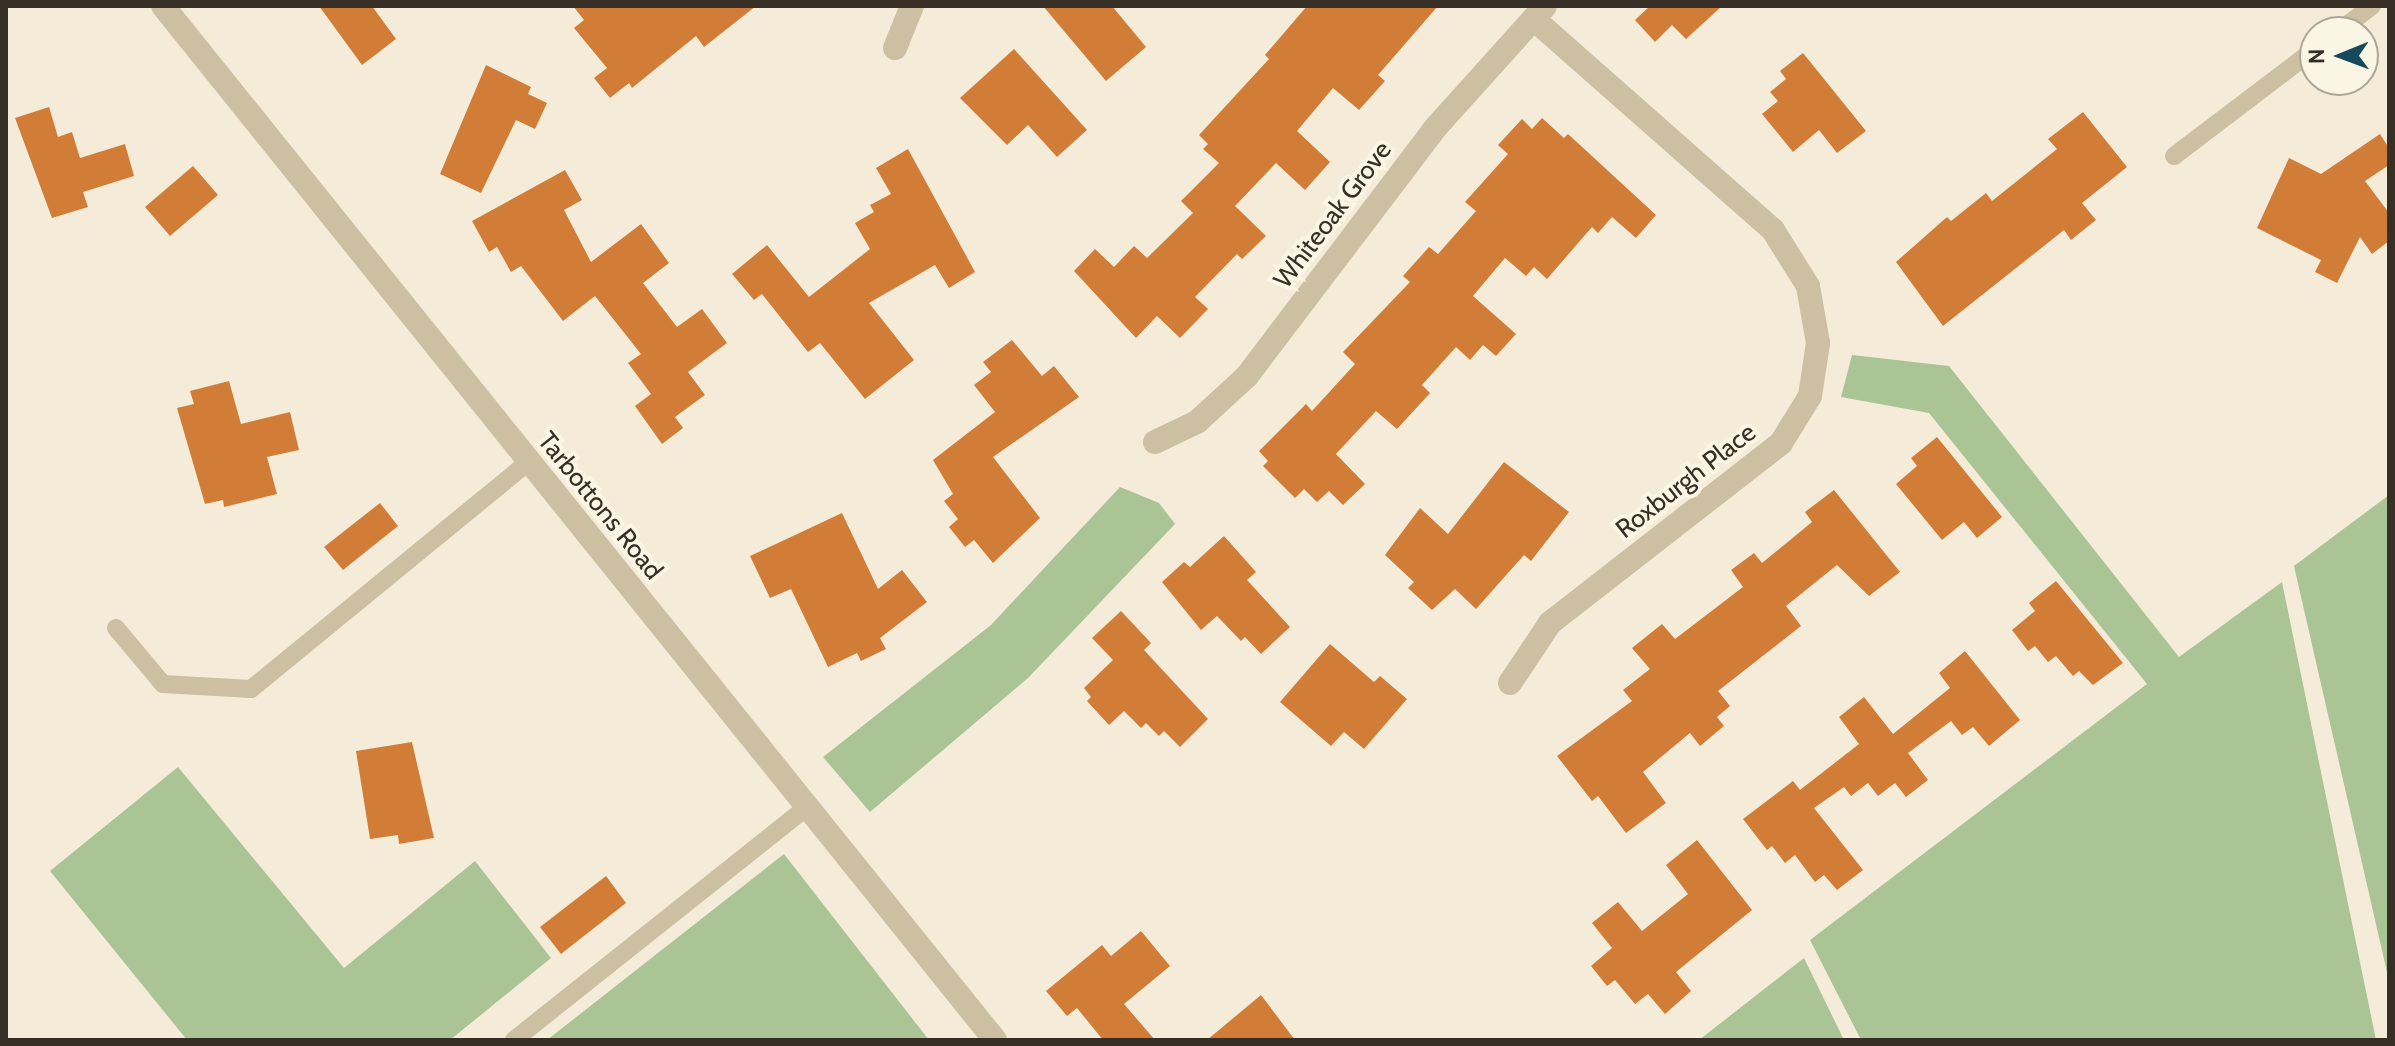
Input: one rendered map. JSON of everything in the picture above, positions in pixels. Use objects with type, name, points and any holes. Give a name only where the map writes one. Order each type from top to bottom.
[{"type":"street","name":"Tarbottons Road","points":[[163,6],[995,1040]]},
{"type":"street","points":[[895,48],[912,6]]},
{"type":"street","name":"Whiteoak Grove","points":[[1155,442],[1197,422],[1247,376],[1377,201],[1540,12]]},
{"type":"street","name":"Roxburgh Place","points":[[1510,683],[1550,623],[1781,443],[1810,396],[1818,343],[1808,286],[1773,230],[1540,12]]},
{"type":"lane","points":[[2174,156],[2299,61]]},
{"type":"lane","points":[[116,628],[163,684],[251,689],[528,462]]},
{"type":"lane","points":[[514,1040],[807,807]]},
{"type":"green space","points":[[1852,355],[1949,366],[2179,657],[2282,582],[2376,1040],[1861,1040],[1810,940],[2147,684],[1929,413],[1841,397]]},
{"type":"green space","points":[[1120,487],[1159,503],[1175,524],[1028,678],[870,812],[823,757],[991,625]]},
{"type":"green space","points":[[2389,495],[2389,981],[2294,566]]},
{"type":"green space","points":[[178,767],[344,968],[475,861],[551,958],[450,1040],[187,1040],[50,871]]},
{"type":"green space","points":[[784,854],[929,1040],[547,1040]]},
{"type":"green space","points":[[1804,958],[1844,1040],[1699,1040]]},
{"type":"building","points":[[319,6],[372,6],[396,39],[362,65]]},
{"type":"building","points":[[573,6],[756,6],[704,47],[696,36],[632,88],[629,83],[610,98],[594,78],[607,68],[574,28],[584,20]]},
{"type":"building","points":[[1043,6],[1112,6],[1146,47],[1106,81]]},
{"type":"building","points":[[1307,6],[1438,6],[1378,75],[1385,81],[1359,110],[1333,88],[1297,131],[1330,162],[1305,190],[1276,163],[1235,206],[1266,236],[1242,259],[1237,254],[1195,297],[1208,309],[1180,338],[1157,316],[1136,338],[1074,271],[1095,249],[1114,267],[1134,246],[1147,258],[1193,213],[1181,201],[1219,163],[1203,149],[1208,144],[1199,135],[1269,59],[1265,55]]},
{"type":"building","points":[[1650,6],[1722,6],[1686,39],[1672,25],[1655,42],[1635,20]]},
{"type":"building","points":[[1014,49],[1087,130],[1057,157],[1028,125],[1007,145],[960,98]]},
{"type":"building","points":[[1803,53],[1866,131],[1837,153],[1819,130],[1793,152],[1762,114],[1778,101],[1770,92],[1786,79],[1780,71]]},
{"type":"building","points":[[486,65],[531,87],[528,94],[547,103],[535,129],[516,120],[481,193],[440,174]]},
{"type":"building","points":[[49,107],[58,137],[72,132],[80,158],[125,144],[134,176],[83,192],[88,207],[52,218],[15,118]]},
{"type":"building","points":[[2083,112],[2127,167],[2082,203],[2096,220],[2071,240],[2064,230],[1943,326],[1896,262],[1947,217],[1951,221],[1986,193],[1992,201],[2057,149],[2048,139]]},
{"type":"building","points":[[1542,118],[1564,138],[1568,134],[1656,215],[1636,238],[1612,217],[1598,233],[1592,227],[1547,279],[1534,267],[1526,276],[1505,258],[1473,296],[1516,334],[1496,356],[1483,345],[1470,360],[1456,347],[1422,385],[1430,393],[1397,429],[1376,411],[1336,454],[1365,484],[1343,505],[1329,491],[1317,502],[1304,489],[1295,498],[1263,466],[1268,461],[1259,451],[1306,404],[1312,411],[1355,364],[1343,352],[1410,282],[1403,276],[1429,247],[1438,254],[1476,211],[1465,202],[1508,154],[1498,145],[1522,119],[1532,129]]},
{"type":"building","points":[[2380,134],[2389,148],[2389,165],[2365,181],[2389,213],[2389,241],[2372,254],[2360,237],[2337,283],[2315,272],[2321,260],[2257,228],[2289,158],[2321,174]]},
{"type":"building","points":[[908,149],[975,272],[949,288],[935,265],[869,303],[914,360],[865,399],[820,343],[808,352],[762,294],[754,300],[732,274],[767,245],[809,297],[870,249],[855,223],[874,212],[870,205],[891,194],[876,168]]},
{"type":"building","points":[[193,166],[218,195],[170,236],[145,207]]},
{"type":"building","points":[[565,170],[582,200],[564,210],[591,262],[641,224],[669,263],[643,283],[677,327],[702,309],[727,343],[688,372],[705,395],[675,417],[683,428],[662,444],[635,406],[651,394],[628,363],[641,354],[595,296],[563,321],[521,266],[511,272],[497,247],[489,252],[472,221]]},
{"type":"building","points":[[1012,340],[1042,376],[1054,366],[1079,397],[993,457],[1040,518],[993,563],[974,540],[965,547],[949,527],[958,519],[944,501],[953,494],[933,460],[995,412],[974,385],[991,372],[983,362]]},
{"type":"building","points":[[229,381],[241,424],[290,412],[299,450],[267,457],[277,494],[224,507],[223,500],[205,504],[177,408],[194,404],[190,391]]},
{"type":"building","points":[[1937,437],[2002,517],[1977,538],[1964,522],[1942,540],[1896,484],[1917,466],[1911,458]]},
{"type":"building","points":[[1504,462],[1569,512],[1531,561],[1524,555],[1476,609],[1455,589],[1432,610],[1408,588],[1414,582],[1385,555],[1420,508],[1448,534]]},
{"type":"building","points":[[1834,490],[1900,572],[1869,596],[1837,565],[1786,606],[1801,626],[1718,691],[1730,706],[1717,717],[1724,726],[1700,746],[1690,733],[1643,772],[1666,803],[1626,833],[1598,796],[1592,801],[1557,756],[1632,701],[1623,690],[1650,669],[1632,648],[1662,624],[1675,639],[1743,587],[1731,570],[1754,553],[1762,563],[1812,522],[1805,512]]},
{"type":"building","points":[[380,503],[398,526],[343,570],[324,547]]},
{"type":"building","points":[[842,513],[878,589],[902,570],[927,602],[880,638],[886,649],[861,661],[857,653],[828,667],[791,589],[770,598],[750,556]]},
{"type":"building","points":[[1224,536],[1256,572],[1247,580],[1290,627],[1261,654],[1245,637],[1241,641],[1217,616],[1201,630],[1162,582],[1184,562],[1190,567]]},
{"type":"building","points":[[2056,581],[2123,663],[2093,685],[2079,671],[2073,676],[2056,656],[2048,662],[2035,646],[2028,651],[2012,630],[2035,611],[2029,603]]},
{"type":"building","points":[[1121,611],[1151,643],[1144,650],[1208,719],[1180,747],[1164,731],[1159,736],[1146,723],[1141,728],[1124,711],[1109,725],[1087,701],[1091,697],[1084,688],[1113,660],[1092,638]]},
{"type":"building","points":[[1330,644],[1374,682],[1380,676],[1407,699],[1364,749],[1344,732],[1331,746],[1280,702]]},
{"type":"building","points":[[1965,651],[2020,720],[1989,746],[1973,727],[1962,735],[1951,721],[1908,753],[1928,780],[1906,797],[1895,783],[1878,796],[1868,783],[1851,796],[1844,787],[1814,808],[1863,870],[1837,890],[1824,875],[1815,882],[1795,855],[1785,863],[1772,846],[1767,850],[1743,819],[1793,781],[1800,790],[1859,744],[1839,717],[1864,697],[1893,734],[1950,688],[1939,673]]},
{"type":"building","points":[[412,742],[434,838],[399,844],[398,835],[370,839],[356,751]]},
{"type":"building","points":[[1697,840],[1752,910],[1676,972],[1691,991],[1665,1014],[1648,994],[1635,1004],[1615,980],[1607,986],[1591,966],[1612,948],[1592,923],[1618,902],[1642,931],[1688,894],[1666,865]]},
{"type":"building","points":[[606,876],[626,903],[561,954],[540,927]]},
{"type":"building","points":[[1141,931],[1170,966],[1124,1004],[1155,1040],[1103,1040],[1077,1008],[1067,1016],[1046,991],[1102,945],[1111,956]]},
{"type":"building","points":[[1261,995],[1295,1040],[1207,1040]]}]
